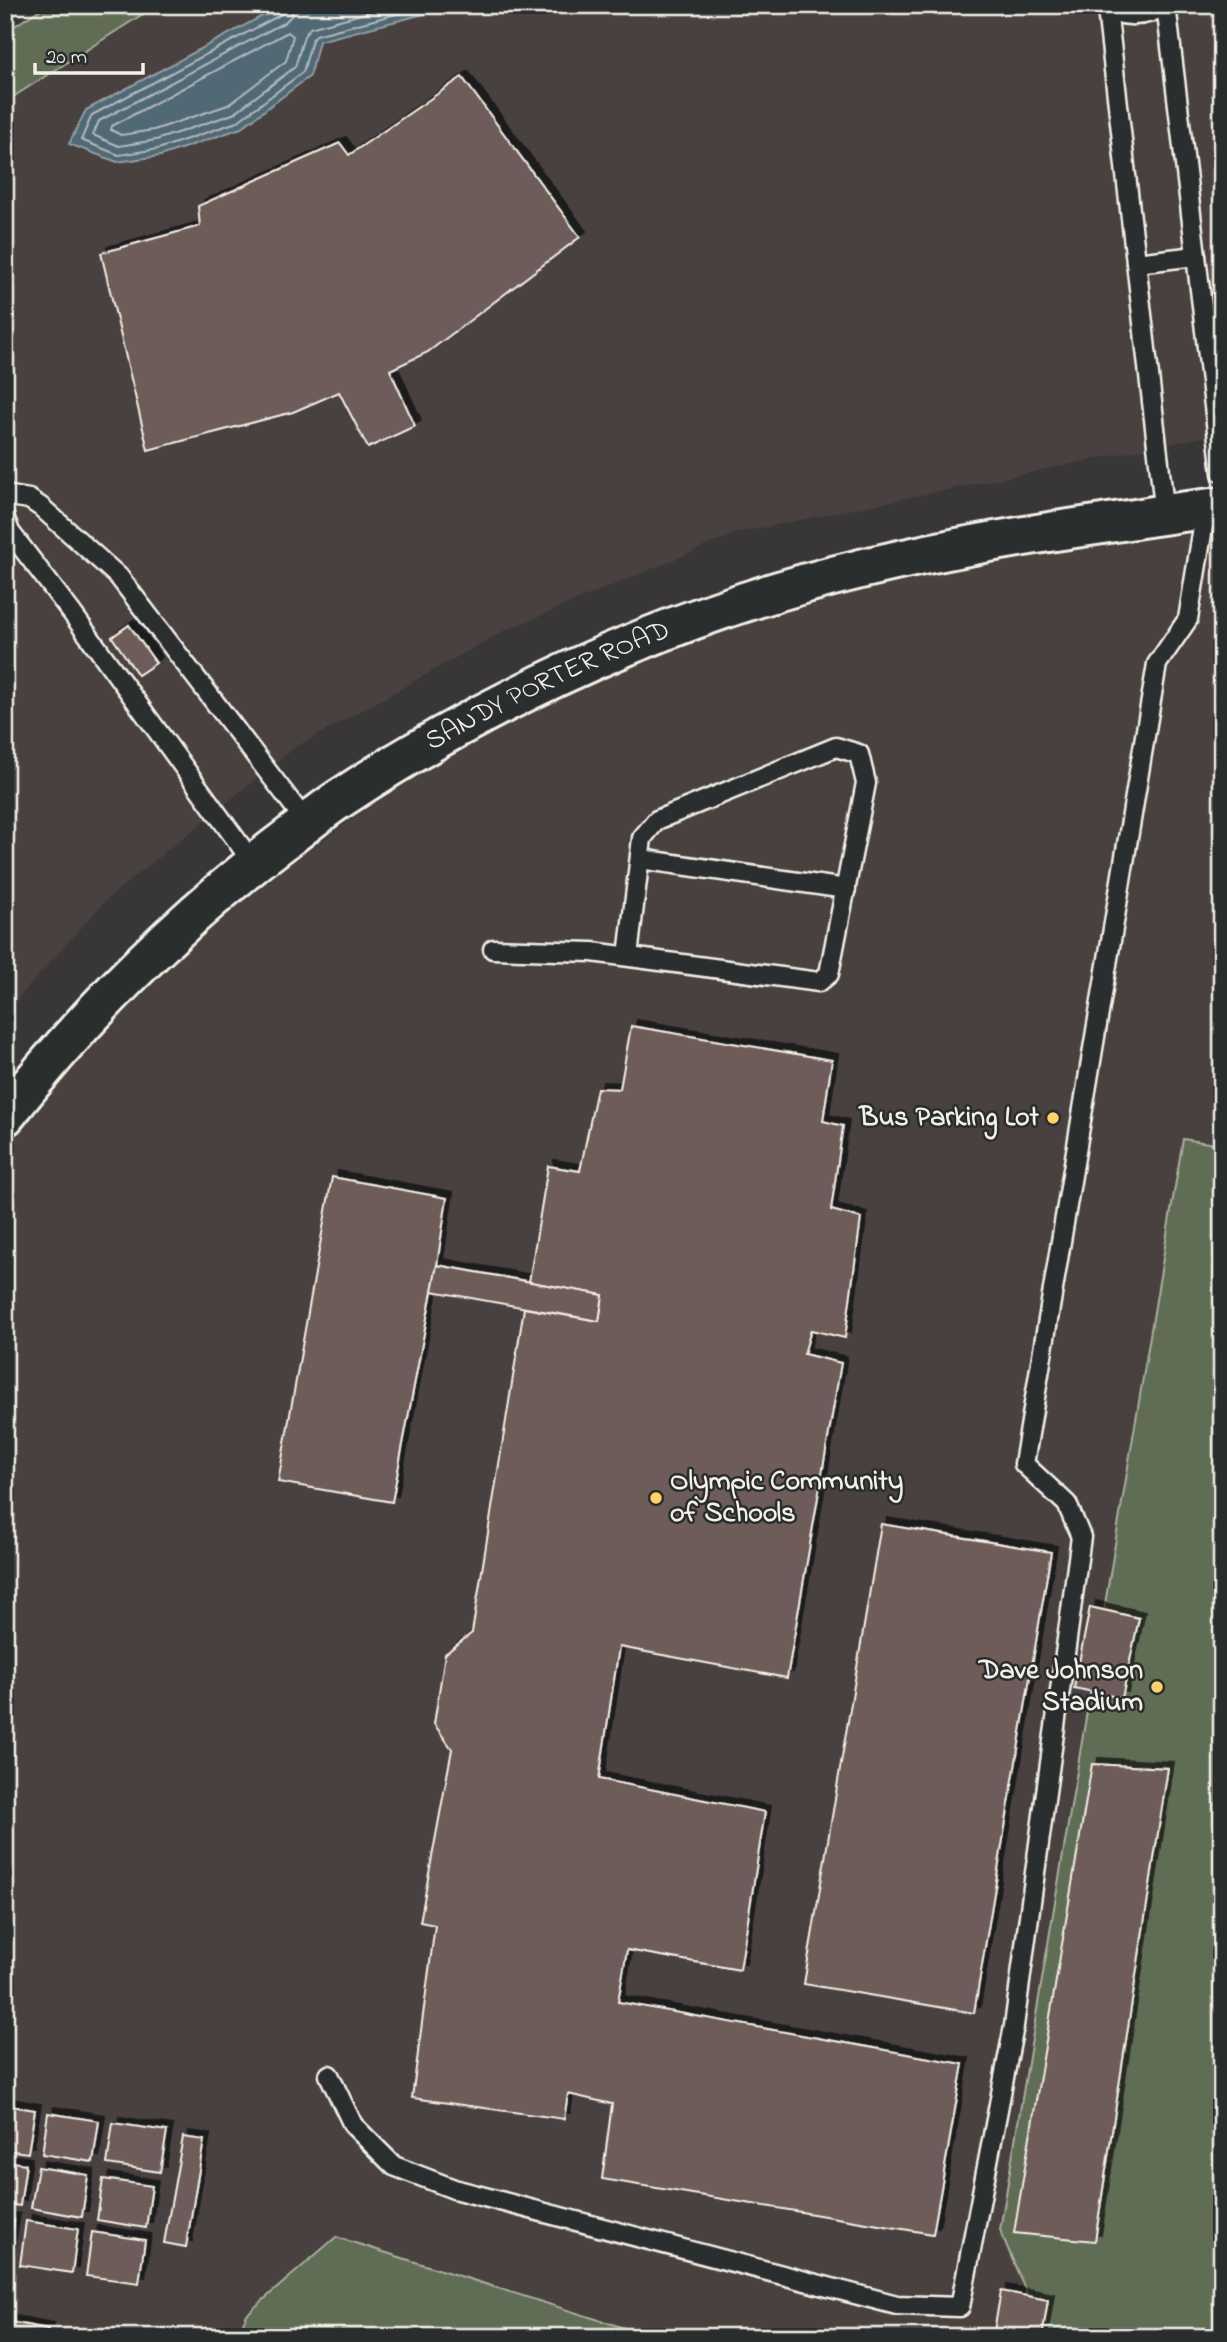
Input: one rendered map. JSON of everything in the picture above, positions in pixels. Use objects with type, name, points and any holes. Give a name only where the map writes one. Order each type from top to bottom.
[{"type":"street","name":"SANDY PORTER ROAD","points":[[5,1116],[103,1001],[178,927],[253,863],[339,799],[450,731],[579,667],[683,624],[780,591],[912,557],[1041,533],[1214,508]]},
{"type":"lane","points":[[1165,514],[1105,7],[1124,15],[1142,15],[1165,5],[1222,473]]},
{"type":"lane","points":[[1136,263],[1196,256]]},
{"type":"lane","points":[[5,495],[29,499],[41,507],[119,577],[307,823]]},
{"type":"lane","points":[[329,2075],[353,2125],[394,2166],[454,2189],[897,2305],[960,2307],[1014,2026],[1081,1537],[1067,1504],[1024,1464],[1157,664],[1188,619],[1214,508]]},
{"type":"lane","points":[[5,519],[10,532],[253,863]]},
{"type":"lane","points":[[493,949],[592,952],[819,982],[829,974],[866,783],[859,754],[836,747],[657,820],[642,838],[628,956]]},
{"type":"lane","points":[[640,859],[846,889]]},
{"type":"shaded area","points":[[157,5],[1222,5],[1222,433],[737,533],[502,632],[296,747],[107,899],[5,1013],[5,102]]},
{"type":"shaded area","points":[[1222,530],[1222,2337],[5,2337],[5,1146],[161,961],[441,752],[690,641],[917,571]]},
{"type":"green space","points":[[47,5],[157,5],[5,102],[5,32]]},
{"type":"green space","name":"Dave Johnson Stadium","points":[[1183,1139],[1222,1145],[1222,2337],[1045,2337],[1000,2230]]},
{"type":"green space","points":[[336,2237],[653,2337],[237,2337],[247,2314]]},
{"type":"water","points":[[283,5],[459,5],[319,41],[310,76],[241,128],[160,156],[117,162],[69,144],[86,110]]},
{"type":"building","points":[[462,77],[580,237],[428,352],[390,370],[415,426],[368,448],[339,392],[293,412],[148,450],[101,253],[200,226],[198,206],[340,143],[349,155]]},
{"type":"building","points":[[129,625],[156,663],[138,675],[112,637]]},
{"type":"building","name":"Olympic Community of Schools","points":[[631,1026],[832,1060],[823,1121],[843,1126],[831,1210],[861,1218],[845,1338],[811,1330],[804,1354],[841,1363],[787,1678],[619,1647],[599,1779],[765,1812],[740,1970],[627,1950],[618,2002],[963,2064],[933,2234],[602,2179],[612,2104],[568,2094],[564,2119],[412,2098],[435,1925],[420,1922],[452,1749],[434,1724],[445,1654],[472,1633],[524,1308],[599,1321],[603,1295],[529,1282],[548,1166],[580,1171],[597,1088],[620,1089]]},
{"type":"building","points":[[332,1177],[447,1198],[392,1502],[278,1482]]},
{"type":"building","points":[[437,1265],[603,1295],[599,1321],[432,1291]]},
{"type":"building","points":[[881,1524],[1051,1552],[974,2013],[804,1984]]},
{"type":"building","points":[[1090,1607],[1139,1618],[1122,1698],[1074,1688]]},
{"type":"building","points":[[1092,1764],[1168,1768],[1095,2241],[1014,2233]]},
{"type":"building","points":[[5,2105],[35,2110],[28,2153],[5,2150]]},
{"type":"building","points":[[48,2113],[99,2121],[93,2162],[42,2154]]},
{"type":"building","points":[[113,2123],[167,2131],[160,2172],[107,2164]]},
{"type":"building","points":[[183,2137],[204,2140],[186,2247],[164,2243]]},
{"type":"building","points":[[5,2161],[26,2164],[20,2206],[5,2204]]},
{"type":"building","points":[[38,2167],[88,2175],[82,2217],[31,2208]]},
{"type":"building","points":[[103,2179],[152,2186],[146,2228],[97,2220]]},
{"type":"building","points":[[5,2218],[14,2220],[7,2263],[5,2263]]},
{"type":"building","points":[[26,2221],[78,2229],[72,2273],[20,2265]]},
{"type":"building","points":[[92,2232],[145,2240],[139,2283],[86,2276]]},
{"type":"building","points":[[1001,2291],[1048,2300],[1042,2337],[993,2337]]},
{"type":"building","points":[[5,2321],[48,2329],[47,2337],[5,2337]]},
{"type":"place","name":"Bus Parking Lot","points":[[1053,1118]]},
{"type":"place","name":"Olympic Community of Schools","points":[[656,1498]]},
{"type":"place","name":"Dave Johnson Stadium","points":[[1157,1687]]}]
